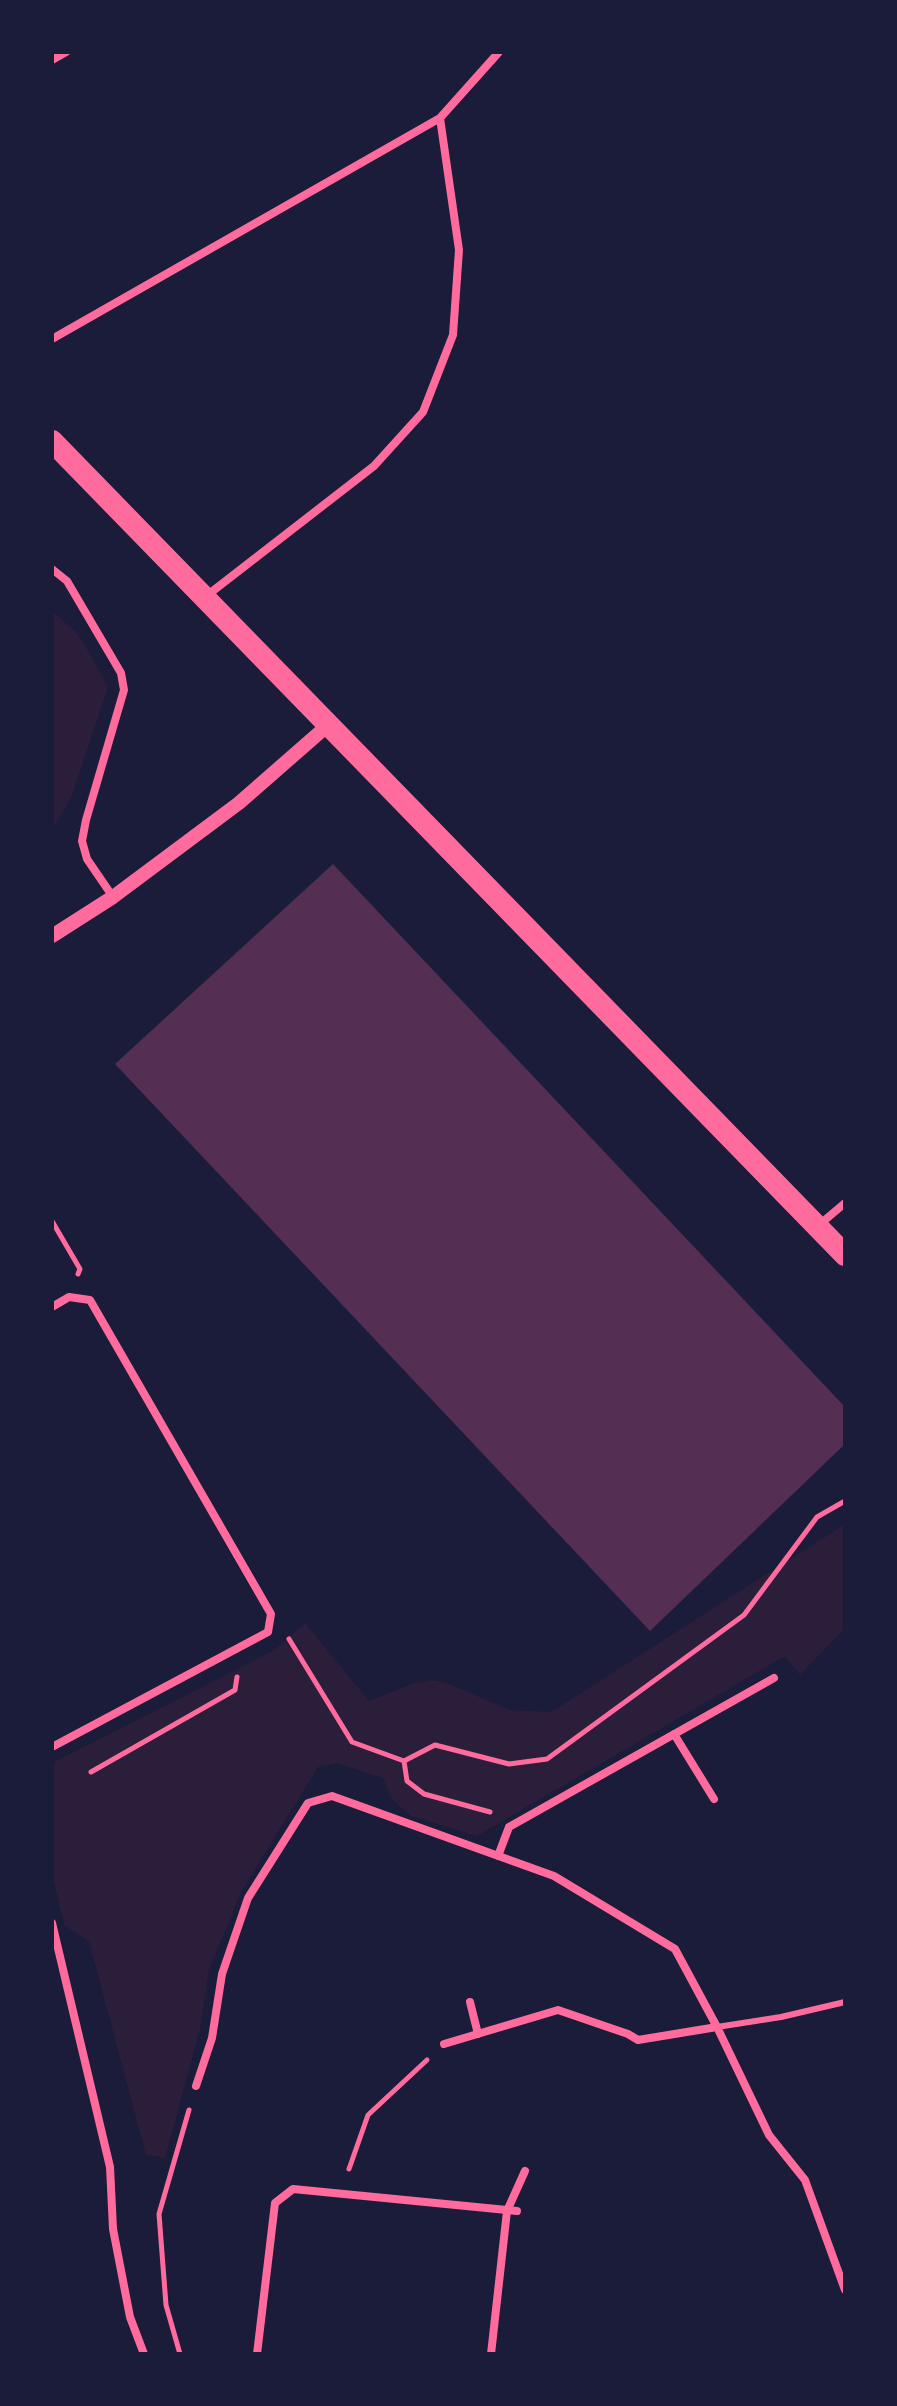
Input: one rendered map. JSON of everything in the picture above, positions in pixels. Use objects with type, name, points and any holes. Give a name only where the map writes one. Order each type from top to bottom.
[{"type":"highway","points":[[52,441],[845,1255]]},
{"type":"street","points":[[52,60],[66,52]]},
{"type":"street","points":[[52,339],[440,118],[499,52]]},
{"type":"street","points":[[204,597],[374,466],[423,412],[453,335],[459,250],[440,118]]},
{"type":"street","points":[[52,569],[67,581],[121,673],[124,690],[82,841],[87,859],[113,897]]},
{"type":"street","points":[[52,936],[113,897],[239,803],[327,726]]},
{"type":"street","points":[[818,1226],[845,1203]]},
{"type":"street","points":[[52,1307],[69,1297],[90,1300],[271,1614],[268,1632],[52,1747]]},
{"type":"street","points":[[498,1856],[509,1827],[774,1678]]},
{"type":"street","points":[[674,1734],[714,1799]]},
{"type":"street","points":[[196,2086],[212,2038],[222,1974],[248,1898],[308,1803],[332,1796],[554,1876],[675,1949],[769,2135],[805,2180],[845,2290]]},
{"type":"street","points":[[52,1923],[110,2167],[116,2244],[130,2317],[144,2354]]},
{"type":"street","points":[[470,2002],[478,2034]]},
{"type":"street","points":[[444,2044],[558,2010],[638,2040],[717,2027]]},
{"type":"street","points":[[491,2354],[512,2211],[525,2171]]},
{"type":"street","points":[[257,2354],[275,2203],[293,2189],[512,2211]]},
{"type":"lane","points":[[717,2027],[781,2017],[845,2002]]},
{"type":"path","points":[[52,1221],[80,1269],[69,1297]]},
{"type":"path","points":[[268,1632],[280,1625],[352,1742],[404,1761],[435,1745],[509,1764],[547,1759],[744,1615],[817,1517],[845,1501]]},
{"type":"path","points":[[91,1772],[235,1690],[238,1672],[231,1652]]},
{"type":"path","points":[[404,1761],[407,1781],[424,1794],[496,1814],[509,1827]]},
{"type":"path","points":[[341,2193],[368,2115],[444,2044]]},
{"type":"path","points":[[180,2354],[166,2305],[159,2214],[196,2086]]},
{"type":"shaded area","points":[[52,611],[75,631],[108,687],[71,798],[52,831]]},
{"type":"shaded area","points":[[845,1524],[845,1628],[800,1675],[785,1656],[477,1836],[411,1816],[392,1800],[383,1778],[338,1763],[318,1767],[241,1892],[209,1970],[200,2029],[165,2158],[146,2155],[89,1942],[64,1925],[52,1873],[52,1763],[273,1651],[305,1623],[369,1701],[431,1680],[444,1682],[510,1710],[551,1712]]},
{"type":"building","points":[[333,864],[845,1407],[845,1444],[650,1631],[115,1064]]}]
